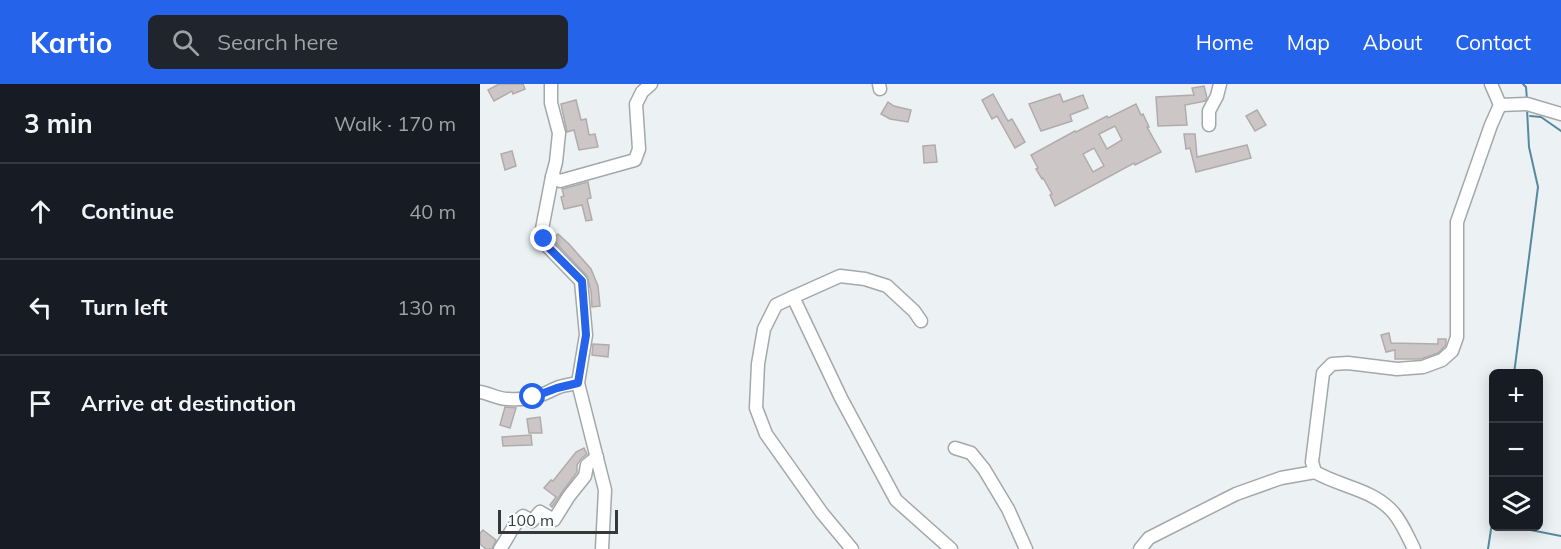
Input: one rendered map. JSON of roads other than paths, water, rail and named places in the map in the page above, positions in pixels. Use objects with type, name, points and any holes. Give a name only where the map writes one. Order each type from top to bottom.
[{"type":"street","points":[[551,84],[551,103],[559,133],[556,162],[542,229],[548,247],[582,281],[586,335],[578,383],[605,490],[602,549]]},
{"type":"street","points":[[552,177],[560,181],[635,160],[639,149],[636,104],[651,84]]},
{"type":"street","points":[[1209,125],[1209,111],[1220,84]]},
{"type":"street","points":[[1315,472],[1312,462],[1323,373],[1332,364],[1348,363],[1397,369],[1423,367],[1442,360],[1452,351],[1457,337],[1457,222],[1500,105],[1491,84]]},
{"type":"street","points":[[1500,105],[1527,104],[1561,114]]},
{"type":"street","points":[[852,549],[822,513],[766,434],[756,408],[758,364],[764,329],[776,305],[840,276],[865,279],[887,286],[914,311],[921,321]]},
{"type":"street","points":[[793,297],[841,398],[896,500],[951,549]]},
{"type":"street","points":[[480,392],[483,391],[494,397],[520,399],[578,383]]},
{"type":"street","points":[[955,448],[971,453],[984,469],[1008,509],[1026,549]]},
{"type":"street","points":[[500,549],[518,520],[523,516],[532,521],[540,512],[554,520],[569,496],[585,477],[588,465],[597,457]]},
{"type":"street","points":[[1140,549],[1149,538],[1236,494],[1281,478],[1315,472],[1369,494],[1391,509],[1414,549]]},
{"type":"waterway","points":[[1523,84],[1526,87],[1527,100]]},
{"type":"waterway","points":[[1515,369],[1538,187],[1529,147],[1527,109]]},
{"type":"waterway","points":[[1530,116],[1541,117],[1561,131]]},
{"type":"waterway","points":[[1488,549],[1491,531]]},
{"type":"waterway","points":[[1536,531],[1561,536]]}]
